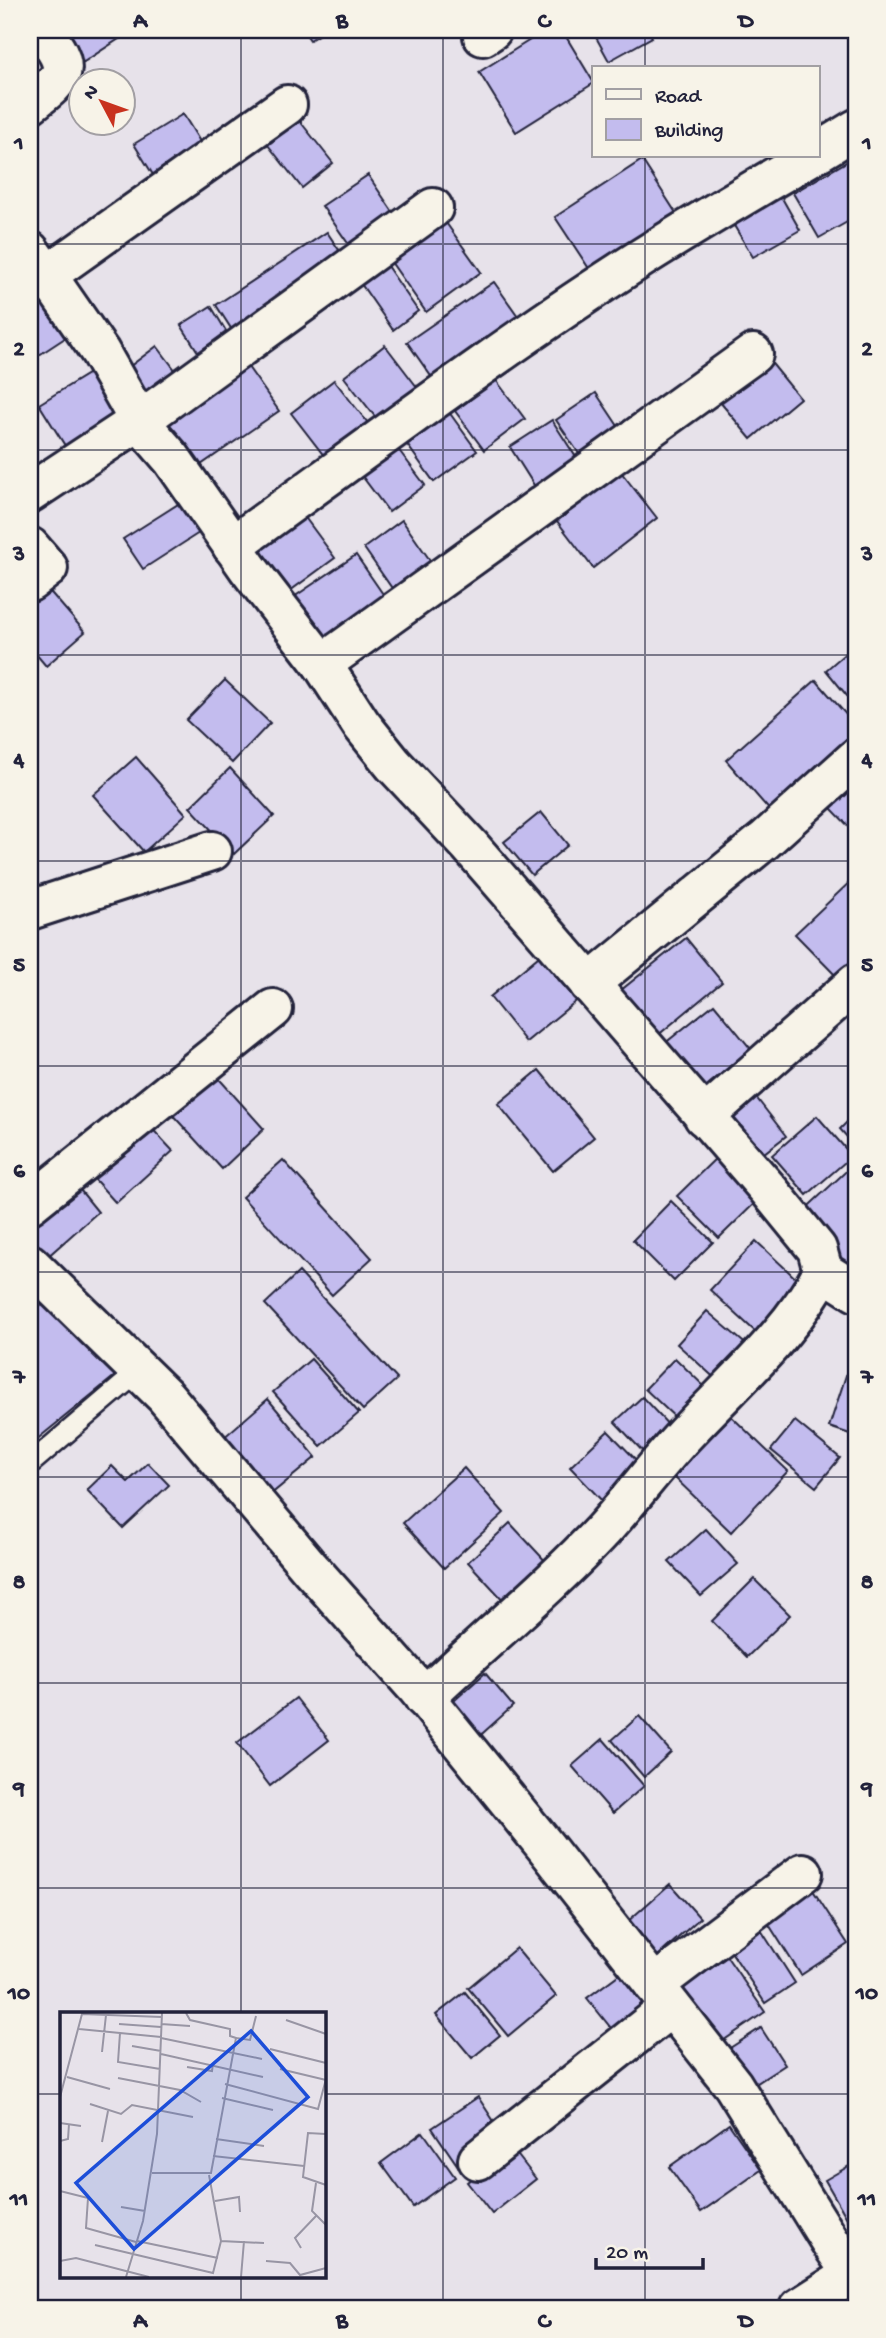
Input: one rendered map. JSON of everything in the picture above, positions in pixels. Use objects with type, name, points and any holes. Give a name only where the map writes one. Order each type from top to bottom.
[{"type":"street","points":[[30,104],[55,85],[62,75],[62,61],[42,30]]},
{"type":"street","points":[[287,105],[35,272],[100,352],[139,421],[172,459],[232,546],[322,664],[361,724],[393,764],[470,846],[817,1249],[823,1271],[811,1295],[777,1337],[680,1439],[603,1530],[533,1599],[424,1698]]},
{"type":"street","points":[[820,151],[856,129]]},
{"type":"street","points":[[232,546],[474,371],[577,301],[645,256],[808,158]]},
{"type":"street","points":[[30,493],[139,421],[433,208]]},
{"type":"street","points":[[322,664],[753,354]]},
{"type":"street","points":[[30,547],[47,568],[30,582]]},
{"type":"street","points":[[589,984],[765,840],[856,758]]},
{"type":"street","points":[[30,910],[212,851]]},
{"type":"street","points":[[704,1117],[856,983]]},
{"type":"street","points":[[30,1204],[273,1009]]},
{"type":"street","points":[[30,1265],[165,1396],[424,1698],[733,2085],[852,2266],[799,2308]]},
{"type":"street","points":[[823,1271],[856,1292]]},
{"type":"street","points":[[478,2160],[803,1873]]},
{"type":"lane","points":[[30,1464],[139,1371]]},
{"type":"building","points":[[47,30],[131,31],[78,66],[71,66]]},
{"type":"building","points":[[303,30],[326,30],[310,40]]},
{"type":"building","points":[[546,30],[562,30],[592,80],[592,84],[516,132],[479,72]]},
{"type":"building","points":[[592,30],[648,30],[652,37],[609,61]]},
{"type":"building","points":[[183,114],[207,153],[158,183],[134,144]]},
{"type":"building","points":[[299,120],[333,163],[302,188],[268,145]]},
{"type":"building","points":[[855,157],[856,217],[819,238],[793,193]]},
{"type":"building","points":[[642,160],[676,213],[590,270],[555,217]]},
{"type":"building","points":[[368,175],[397,218],[352,249],[322,206]]},
{"type":"building","points":[[778,191],[800,230],[753,257],[730,219]]},
{"type":"building","points":[[444,220],[481,272],[426,312],[389,259]]},
{"type":"building","points":[[327,232],[345,259],[234,333],[216,305]]},
{"type":"building","points":[[385,263],[418,311],[393,330],[359,281]]},
{"type":"building","points":[[494,282],[520,319],[433,379],[407,342]]},
{"type":"building","points":[[45,299],[68,336],[30,361],[30,309]]},
{"type":"building","points":[[211,306],[229,336],[200,355],[181,325]]},
{"type":"building","points":[[385,345],[417,387],[377,419],[344,377]]},
{"type":"building","points":[[157,346],[179,375],[143,402],[121,373]]},
{"type":"building","points":[[769,360],[800,398],[751,439],[720,402]]},
{"type":"building","points":[[248,367],[279,411],[195,469],[164,425]]},
{"type":"building","points":[[93,371],[122,419],[69,452],[39,404]]},
{"type":"building","points":[[334,380],[368,423],[325,457],[291,413]]},
{"type":"building","points":[[496,380],[525,419],[484,450],[455,411]]},
{"type":"building","points":[[596,393],[624,435],[584,461],[556,420]]},
{"type":"building","points":[[441,401],[477,451],[434,482],[398,432]]},
{"type":"building","points":[[552,420],[581,465],[539,493],[510,447]]},
{"type":"building","points":[[392,441],[425,485],[389,512],[356,468]]},
{"type":"building","points":[[621,472],[657,518],[593,568],[557,521]]},
{"type":"building","points":[[183,501],[202,531],[143,569],[123,539]]},
{"type":"building","points":[[298,508],[335,558],[283,596],[246,545]]},
{"type":"building","points":[[402,520],[434,566],[396,594],[364,548]]},
{"type":"building","points":[[356,555],[387,600],[325,643],[294,597]]},
{"type":"building","points":[[46,587],[85,632],[46,666],[30,647],[30,601]]},
{"type":"building","points":[[856,644],[856,707],[826,670]]},
{"type":"building","points":[[225,680],[270,723],[232,763],[186,720]]},
{"type":"building","points":[[816,680],[856,726],[856,739],[772,813],[726,760]]},
{"type":"building","points":[[136,757],[186,814],[144,852],[93,795]]},
{"type":"building","points":[[230,768],[274,816],[234,854],[190,807]]},
{"type":"building","points":[[856,781],[856,834],[830,807]]},
{"type":"building","points":[[541,812],[568,845],[532,875],[504,842]]},
{"type":"building","points":[[856,876],[856,964],[840,980],[795,934]]},
{"type":"building","points":[[686,938],[722,982],[657,1036],[620,991]]},
{"type":"building","points":[[544,952],[581,997],[526,1042],[490,997]]},
{"type":"building","points":[[714,1004],[751,1049],[692,1098],[654,1052]]},
{"type":"building","points":[[539,1070],[594,1137],[553,1171],[498,1104]]},
{"type":"building","points":[[213,1072],[264,1129],[222,1169],[169,1111]]},
{"type":"building","points":[[755,1096],[786,1136],[755,1160],[724,1121]]},
{"type":"building","points":[[856,1113],[856,1147],[840,1129]]},
{"type":"building","points":[[817,1116],[852,1156],[807,1195],[772,1155]]},
{"type":"building","points":[[144,1120],[173,1151],[116,1203],[87,1171]]},
{"type":"building","points":[[720,1154],[761,1197],[719,1238],[677,1196]]},
{"type":"building","points":[[283,1160],[372,1258],[332,1295],[242,1197]]},
{"type":"building","points":[[856,1162],[856,1254],[845,1265],[799,1215]]},
{"type":"building","points":[[72,1180],[98,1212],[46,1258],[30,1240],[30,1217]]},
{"type":"building","points":[[671,1201],[713,1242],[674,1281],[633,1240]]},
{"type":"building","points":[[756,1241],[803,1285],[758,1334],[710,1290]]},
{"type":"building","points":[[299,1272],[397,1379],[363,1410],[265,1304]]},
{"type":"building","points":[[30,1291],[116,1375],[30,1445]]},
{"type":"building","points":[[707,1311],[749,1347],[719,1382],[677,1344]]},
{"type":"building","points":[[854,1351],[856,1352],[856,1436],[829,1427]]},
{"type":"building","points":[[675,1358],[709,1391],[679,1421],[645,1389]]},
{"type":"building","points":[[311,1359],[359,1413],[321,1446],[273,1392]]},
{"type":"building","points":[[642,1397],[675,1432],[648,1457],[615,1422]]},
{"type":"building","points":[[268,1399],[316,1457],[270,1495],[222,1439]]},
{"type":"building","points":[[730,1415],[788,1471],[731,1532],[673,1476]]},
{"type":"building","points":[[795,1421],[840,1458],[816,1487],[771,1450]]},
{"type":"building","points":[[608,1431],[643,1467],[605,1504],[570,1467]]},
{"type":"building","points":[[148,1463],[169,1485],[123,1528],[87,1490],[112,1466],[128,1482]]},
{"type":"building","points":[[464,1468],[504,1513],[444,1568],[403,1523]]},
{"type":"building","points":[[510,1523],[549,1565],[507,1604],[468,1562]]},
{"type":"building","points":[[706,1529],[738,1564],[701,1596],[669,1562]]},
{"type":"building","points":[[754,1579],[790,1615],[747,1657],[712,1621]]},
{"type":"building","points":[[485,1673],[513,1706],[474,1741],[445,1709]]},
{"type":"building","points":[[296,1698],[329,1740],[270,1786],[237,1743]]},
{"type":"building","points":[[639,1716],[671,1752],[644,1777],[612,1740]]},
{"type":"building","points":[[603,1739],[644,1786],[613,1813],[572,1766]]},
{"type":"building","points":[[807,1881],[848,1944],[801,1975],[761,1912]]},
{"type":"building","points":[[670,1884],[700,1918],[648,1965],[617,1931]]},
{"type":"building","points":[[761,1930],[795,1983],[765,2003],[730,1950]]},
{"type":"building","points":[[516,1948],[556,1996],[508,2036],[468,1988]]},
{"type":"building","points":[[727,1957],[765,2012],[714,2047],[677,1992]]},
{"type":"building","points":[[629,1967],[659,2007],[619,2038],[587,1998]]},
{"type":"building","points":[[465,1992],[500,2035],[472,2058],[436,2015]]},
{"type":"building","points":[[761,2028],[785,2065],[754,2085],[730,2048]]},
{"type":"building","points":[[478,2097],[503,2135],[458,2166],[432,2128]]},
{"type":"building","points":[[729,2124],[761,2170],[701,2212],[669,2167]]},
{"type":"building","points":[[423,2132],[455,2177],[413,2207],[381,2163]]},
{"type":"building","points":[[512,2148],[536,2179],[492,2214],[467,2182]]},
{"type":"building","points":[[856,2162],[856,2224],[852,2227],[825,2180]]}]
